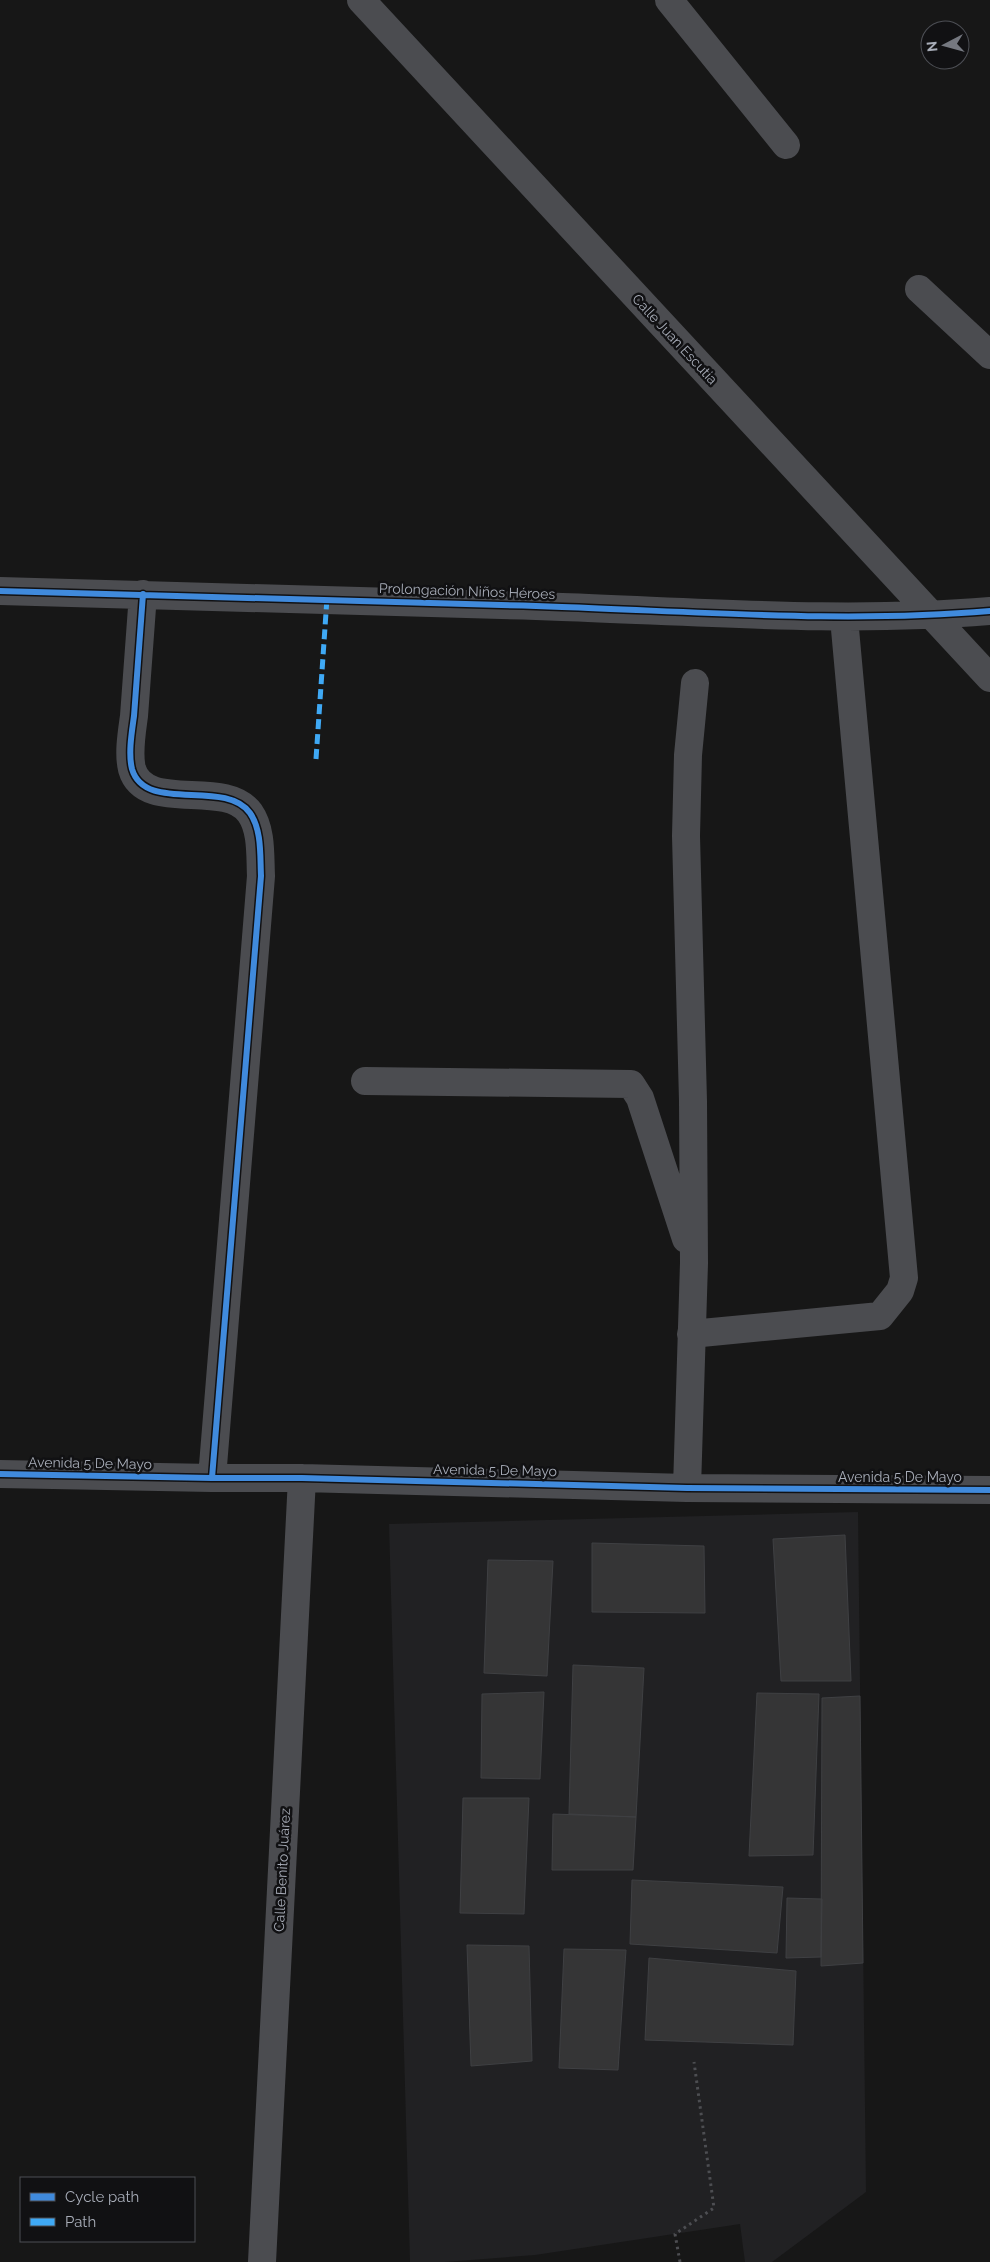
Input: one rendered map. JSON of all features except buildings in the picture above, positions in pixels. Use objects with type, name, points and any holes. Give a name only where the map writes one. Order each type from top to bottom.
[{"type":"street","name":"Calle Juan Escutia","points":[[360,0],[990,678]]},
{"type":"street","points":[[669,0],[786,145]]},
{"type":"street","points":[[919,289],[990,354]]},
{"type":"street","name":"Prolongación Niños Héroes","points":[[0,592],[327,598],[844,618],[933,616],[990,611]]},
{"type":"street","points":[[142,594],[132,768],[138,780],[153,791],[226,798],[240,803],[250,814],[258,834],[261,876],[212,1478]]},
{"type":"street","points":[[691,1334],[880,1316],[900,1291],[904,1278],[844,618]]},
{"type":"street","points":[[687,1488],[694,1263],[693,1101],[686,836],[688,755],[695,683]]},
{"type":"street","points":[[365,1081],[631,1084],[640,1098],[694,1263]]},
{"type":"street","name":"Avenida 5 De Mayo","points":[[0,1474],[302,1478],[687,1488],[990,1490]]},
{"type":"street","name":"Calle Benito Juárez","points":[[262,2262],[302,1478]]},
{"type":"path","points":[[680,2262],[674,2234],[714,2208],[694,2062]]},
{"type":"shaded area","points":[[858,1512],[866,2192],[772,2262],[745,2262],[740,2224],[535,2255],[445,2262],[410,2262],[389,1524]]},
{"type":"marked path","points":[[316,759],[327,598]]},
{"type":"cycle path","points":[[0,591],[422,602],[776,615],[883,616],[990,611]]},
{"type":"cycle path","points":[[143,594],[130,756],[132,769],[140,782],[152,790],[223,798],[238,803],[250,813],[254,820],[260,843],[261,876],[212,1478]]},
{"type":"cycle path","points":[[0,1474],[302,1478],[687,1488],[990,1490]]}]
